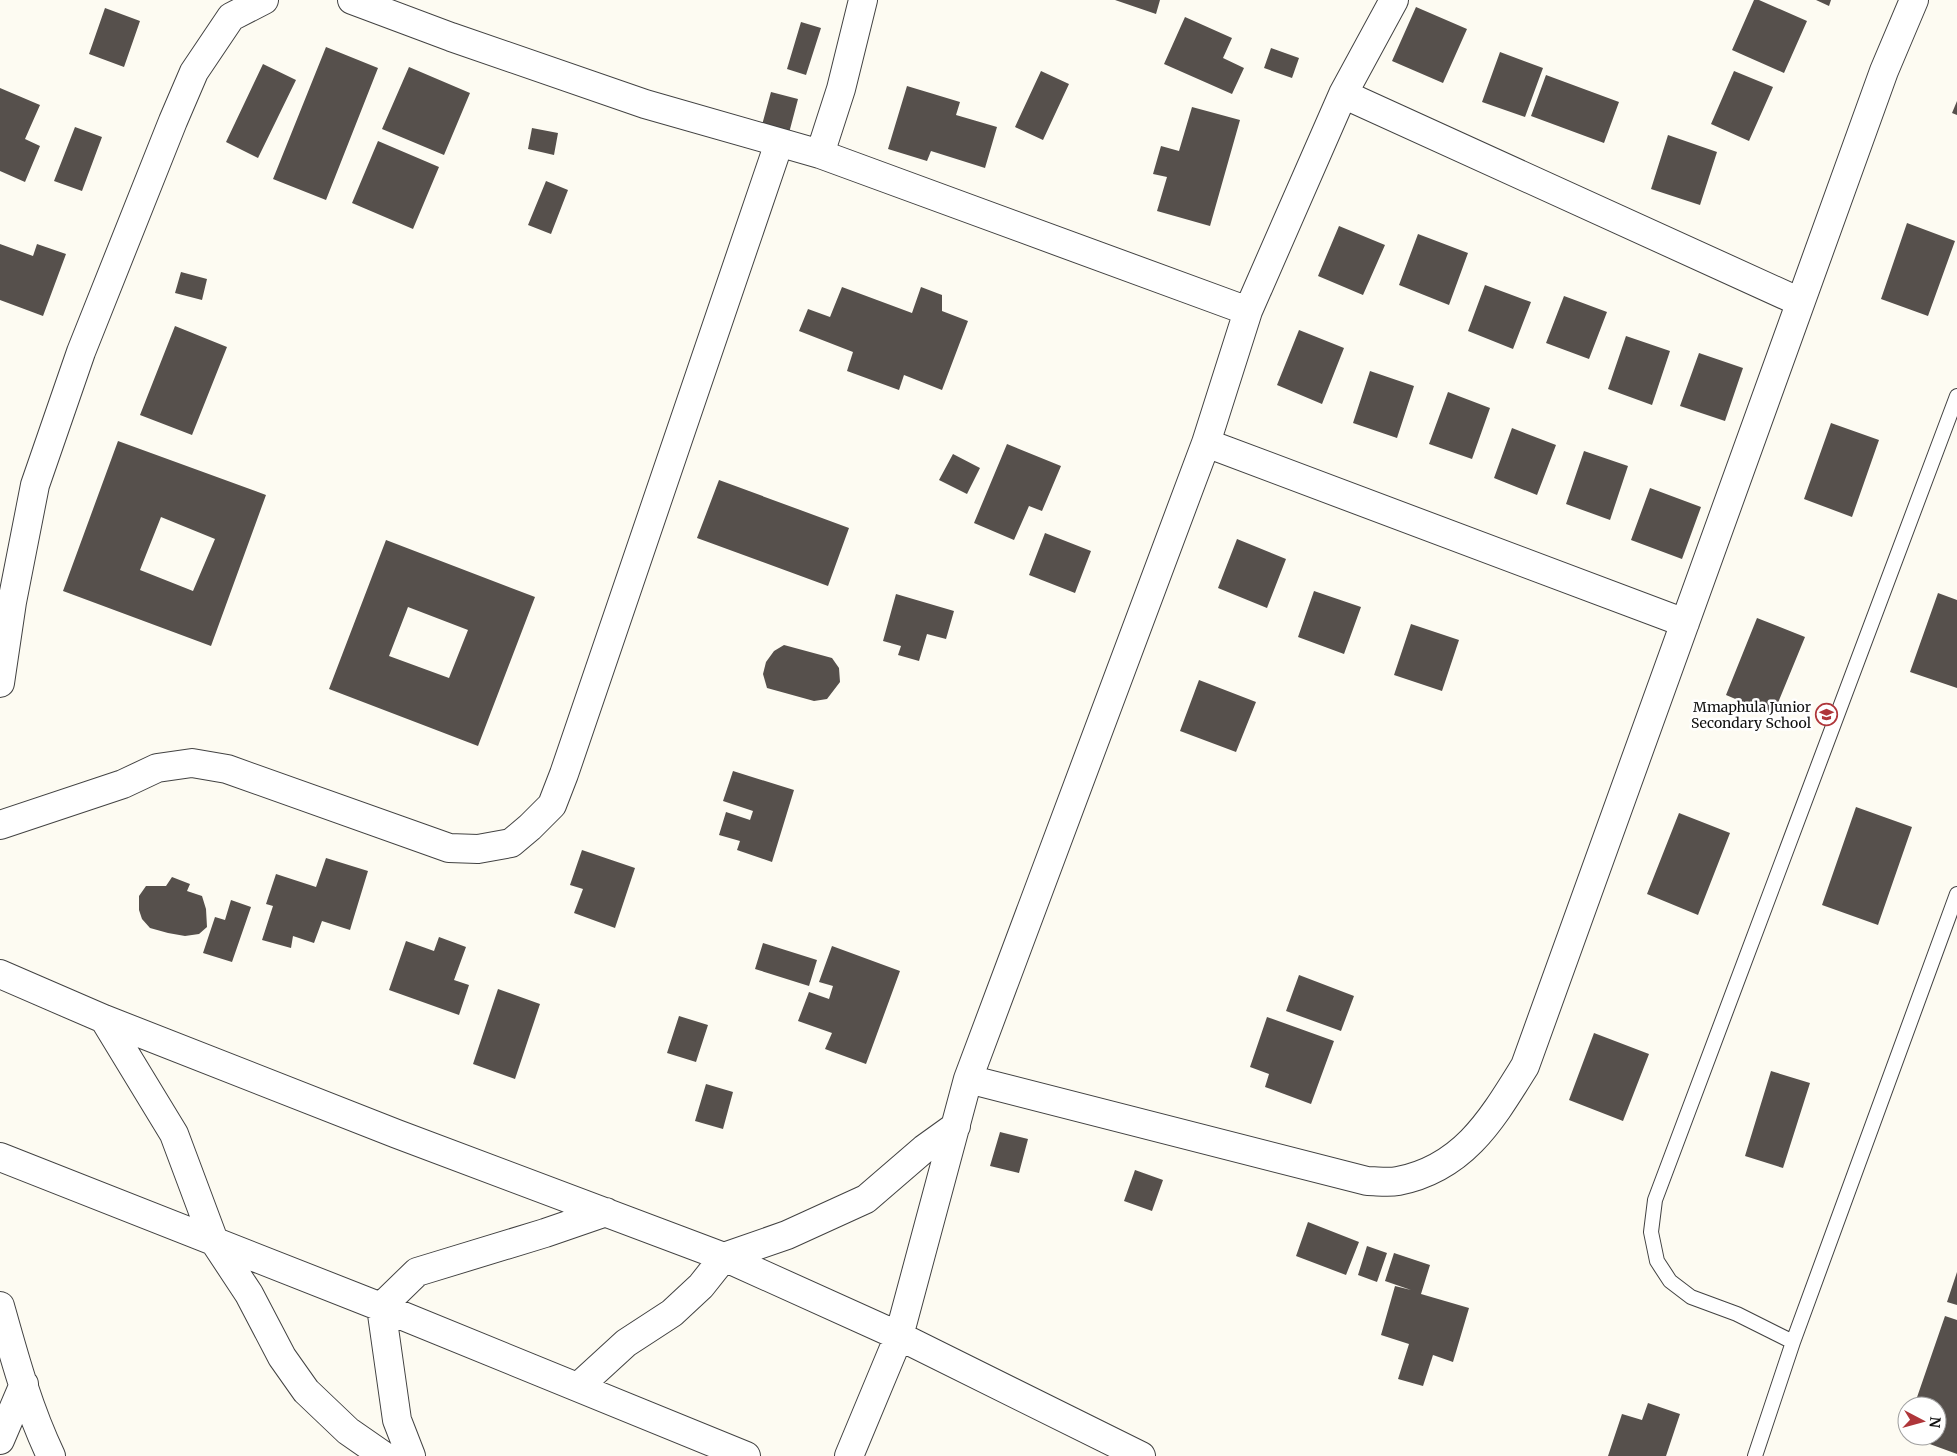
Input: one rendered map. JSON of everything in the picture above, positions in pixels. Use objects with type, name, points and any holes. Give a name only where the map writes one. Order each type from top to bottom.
[{"type":"street","points":[[0,684],[12,602],[34,486],[81,352],[194,72],[230,17],[264,0]]},
{"type":"street","points":[[352,0],[451,37],[645,104],[820,154],[1248,311]]},
{"type":"street","points":[[820,154],[841,89],[863,0]]},
{"type":"street","points":[[849,1456],[899,1336],[968,1079],[1206,443],[1248,311],[1344,94],[1394,0]]},
{"type":"street","points":[[968,1079],[1367,1181],[1397,1181],[1431,1170],[1463,1151],[1492,1119],[1525,1066],[1884,71],[1914,0]]},
{"type":"street","points":[[1344,94],[1800,302]]},
{"type":"street","points":[[0,826],[123,784],[157,768],[192,763],[227,769],[449,848],[478,849],[511,843],[530,827],[552,805],[564,774],[779,143]]},
{"type":"street","points":[[1206,443],[1685,623]]},
{"type":"street","points":[[2,977],[396,1134],[724,1258],[899,1336],[1140,1456]]},
{"type":"street","points":[[104,1019],[174,1134],[214,1241],[249,1294],[282,1357],[306,1391],[348,1431],[384,1456]]},
{"type":"street","points":[[578,1387],[626,1342],[672,1313],[700,1286],[724,1258],[787,1235],[866,1200],[924,1150],[956,1126]]},
{"type":"street","points":[[0,1156],[381,1307],[746,1456]]},
{"type":"street","points":[[381,1307],[417,1272],[545,1233],[606,1212]]},
{"type":"street","points":[[0,1306],[41,1435],[51,1456]]},
{"type":"street","points":[[381,1307],[397,1420],[411,1456]]},
{"type":"street","points":[[0,1440],[24,1384]]},
{"type":"lane","points":[[1793,1342],[1737,1314],[1691,1297],[1670,1281],[1657,1260],[1651,1232],[1654,1200],[1957,396]]},
{"type":"lane","points":[[1755,1456],[1793,1342],[1957,894]]},
{"type":"building","points":[[1115,0],[1160,0],[1156,14]]},
{"type":"building","points":[[1754,0],[1759,0],[1807,21],[1784,73],[1732,50]]},
{"type":"building","points":[[1816,0],[1831,0],[1829,6]]},
{"type":"building","points":[[1416,7],[1467,29],[1443,83],[1392,61]]},
{"type":"building","points":[[105,8],[140,21],[124,67],[89,54]]},
{"type":"building","points":[[1185,17],[1232,38],[1223,58],[1244,68],[1232,94],[1164,64]]},
{"type":"building","points":[[801,22],[821,28],[806,75],[787,69]]},
{"type":"building","points":[[326,47],[378,68],[326,200],[273,179]]},
{"type":"building","points":[[1271,48],[1299,58],[1292,78],[1264,68]]},
{"type":"building","points":[[1500,52],[1543,68],[1525,117],[1482,102]]},
{"type":"building","points":[[263,64],[296,80],[258,158],[226,142]]},
{"type":"building","points":[[409,67],[470,93],[444,155],[382,129]]},
{"type":"building","points":[[1041,71],[1069,84],[1043,140],[1015,127]]},
{"type":"building","points":[[1734,71],[1773,87],[1749,141],[1711,124]]},
{"type":"building","points":[[1546,75],[1619,102],[1604,143],[1531,116]]},
{"type":"building","points":[[907,86],[960,102],[956,115],[997,127],[985,168],[931,151],[927,161],[888,149]]},
{"type":"building","points":[[0,88],[40,105],[25,139],[40,146],[25,182],[0,171]]},
{"type":"building","points":[[771,92],[798,99],[789,133],[762,125]]},
{"type":"building","points":[[1957,101],[1957,115],[1952,113]]},
{"type":"building","points":[[1192,107],[1240,120],[1210,226],[1157,211],[1167,177],[1153,174],[1161,146],[1179,151]]},
{"type":"building","points":[[75,127],[102,137],[82,191],[54,181]]},
{"type":"building","points":[[532,128],[558,133],[554,155],[528,149]]},
{"type":"building","points":[[1668,135],[1717,152],[1700,205],[1651,189]]},
{"type":"building","points":[[378,141],[439,167],[413,229],[352,203]]},
{"type":"building","points":[[546,181],[568,190],[551,234],[528,225]]},
{"type":"building","points":[[1907,223],[1955,241],[1928,316],[1881,299]]},
{"type":"building","points":[[1339,226],[1385,245],[1363,295],[1318,276]]},
{"type":"building","points":[[1418,234],[1468,253],[1449,305],[1399,285]]},
{"type":"building","points":[[0,244],[33,256],[37,244],[66,254],[43,316],[0,300]]},
{"type":"building","points":[[181,272],[207,279],[202,300],[175,293]]},
{"type":"building","points":[[1485,285],[1531,302],[1513,349],[1468,331]]},
{"type":"building","points":[[842,287],[912,313],[921,287],[942,295],[942,311],[968,321],[942,390],[904,375],[899,390],[847,371],[853,352],[799,331],[808,309],[830,317]]},
{"type":"building","points":[[1564,296],[1607,312],[1589,359],[1546,343]]},
{"type":"building","points":[[175,326],[227,347],[192,435],[140,415]]},
{"type":"building","points":[[1299,330],[1344,348],[1322,404],[1277,385]]},
{"type":"building","points":[[1626,336],[1670,351],[1652,405],[1608,389]]},
{"type":"building","points":[[1699,353],[1743,368],[1725,421],[1680,406]]},
{"type":"building","points":[[1370,371],[1414,386],[1397,438],[1353,423]]},
{"type":"building","points":[[1448,392],[1490,408],[1472,459],[1429,444]]},
{"type":"building","points":[[1831,423],[1879,440],[1852,517],[1804,499]]},
{"type":"building","points":[[1512,428],[1556,445],[1537,495],[1494,478]]},
{"type":"building","points":[[118,441],[266,495],[211,646],[63,591]],"holes":[[[161,517],[215,539],[193,591],[140,570]]]},
{"type":"building","points":[[1007,444],[1061,466],[1042,511],[1029,506],[1014,540],[974,523]]},
{"type":"building","points":[[1584,451],[1628,466],[1610,520],[1566,504]]},
{"type":"building","points":[[953,454],[980,468],[967,494],[939,480]]},
{"type":"building","points":[[719,480],[849,528],[828,586],[697,538]]},
{"type":"building","points":[[1650,488],[1701,507],[1682,559],[1631,540]]},
{"type":"building","points":[[1045,533],[1091,551],[1075,593],[1029,575]]},
{"type":"building","points":[[1237,539],[1286,559],[1267,608],[1218,588]]},
{"type":"building","points":[[386,540],[535,597],[478,746],[329,689]],"holes":[[[408,607],[468,630],[449,678],[389,656]]]},
{"type":"building","points":[[1314,591],[1361,607],[1344,654],[1298,637]]},
{"type":"building","points":[[1938,593],[1957,600],[1957,688],[1910,672]]},
{"type":"building","points":[[896,594],[954,611],[946,639],[927,634],[919,661],[898,655],[901,646],[883,641]]},
{"type":"building","points":[[1757,618],[1805,637],[1773,715],[1726,695]]},
{"type":"building","points":[[1411,624],[1459,640],[1442,691],[1394,675]]},
{"type":"building","points":[[784,645],[832,658],[839,668],[840,682],[827,699],[814,701],[767,688],[763,674],[766,662],[774,651]]},
{"type":"building","points":[[1199,680],[1256,702],[1236,752],[1180,731]]},
{"type":"building","points":[[733,771],[794,790],[772,862],[737,850],[740,841],[719,835],[726,812],[750,820],[753,811],[723,801]]},
{"type":"building","points":[[1856,807],[1912,827],[1878,925],[1822,905]]},
{"type":"building","points":[[1679,813],[1730,833],[1698,915],[1647,894]]},
{"type":"building","points":[[582,850],[635,868],[615,928],[574,913],[583,889],[570,885]]},
{"type":"building","points":[[326,858],[368,871],[350,930],[322,921],[314,943],[293,936],[291,948],[262,940],[273,906],[266,904],[276,874],[316,887]]},
{"type":"building","points":[[172,877],[190,884],[187,891],[202,896],[206,909],[207,927],[199,934],[185,936],[168,933],[150,928],[142,919],[139,910],[139,896],[146,886],[166,886]]},
{"type":"building","points":[[231,900],[251,907],[232,962],[203,953],[215,917],[225,920]]},
{"type":"building","points":[[439,937],[466,947],[454,980],[469,985],[459,1015],[389,990],[406,941],[434,951]]},
{"type":"building","points":[[763,943],[817,960],[809,986],[755,969]]},
{"type":"building","points":[[832,946],[900,971],[866,1064],[825,1049],[832,1033],[798,1021],[809,992],[829,999],[833,986],[819,982]]},
{"type":"building","points":[[1299,975],[1354,996],[1341,1031],[1286,1011]]},
{"type":"building","points":[[498,989],[540,1004],[515,1079],[473,1064]]},
{"type":"building","points":[[679,1016],[708,1025],[696,1062],[667,1053]]},
{"type":"building","points":[[1267,1017],[1334,1041],[1311,1104],[1265,1087],[1269,1074],[1250,1067]]},
{"type":"building","points":[[1594,1033],[1649,1054],[1623,1121],[1569,1100]]},
{"type":"building","points":[[1771,1071],[1810,1083],[1783,1168],[1745,1156]]},
{"type":"building","points":[[706,1084],[733,1092],[723,1129],[695,1121]]},
{"type":"building","points":[[1000,1132],[1028,1139],[1019,1173],[990,1166]]},
{"type":"building","points":[[1135,1170],[1163,1180],[1152,1211],[1124,1201]]},
{"type":"building","points":[[1308,1222],[1359,1242],[1346,1275],[1296,1256]]},
{"type":"building","points":[[1367,1246],[1387,1253],[1377,1282],[1358,1275]]},
{"type":"building","points":[[1394,1253],[1430,1265],[1421,1294],[1469,1308],[1453,1362],[1433,1355],[1423,1386],[1398,1379],[1409,1344],[1381,1335],[1395,1286],[1411,1290],[1385,1281]]},
{"type":"building","points":[[1957,1272],[1957,1305],[1947,1302]]},
{"type":"building","points":[[1945,1316],[1957,1320],[1957,1454],[1935,1446],[1947,1446],[1947,1396],[1917,1396]]},
{"type":"building","points":[[1648,1403],[1680,1414],[1666,1456],[1608,1456],[1622,1414],[1642,1420]]},
{"type":"place","name":"Mmaphula Junior Secondary School","points":[[1827,715]]}]
